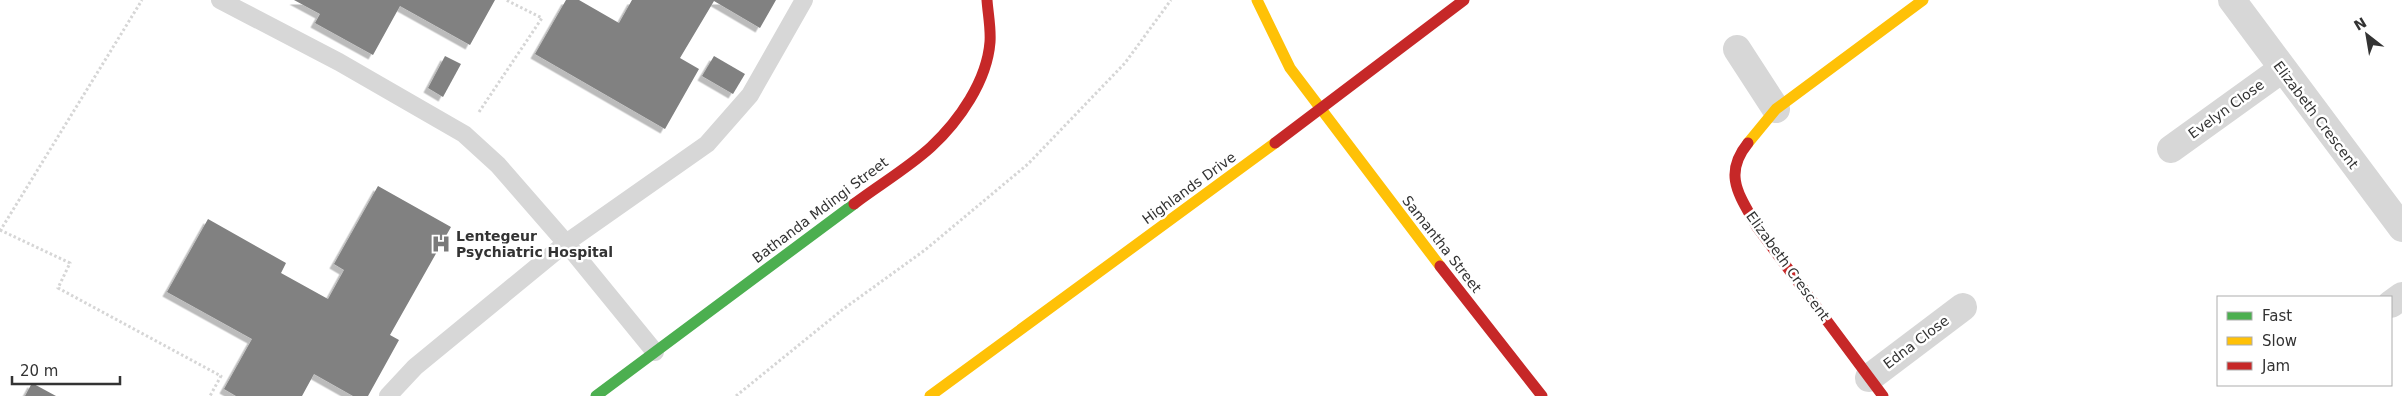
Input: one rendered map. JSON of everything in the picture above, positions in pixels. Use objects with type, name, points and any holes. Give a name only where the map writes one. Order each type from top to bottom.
[{"type":"street","name":"Bathanda Mdingi Street","points":[[596,396],[931,147],[964,108],[982,74],[990,44],[987,0]]},
{"type":"street","name":"Samantha Street","points":[[1257,0],[1290,68],[1542,396]]},
{"type":"street","name":"Highlands Drive","points":[[930,396],[1320,109],[1464,0]]},
{"type":"street","name":"Elizabeth Crescent","points":[[1876,387],[1757,227],[1741,199],[1734,178],[1736,162],[1744,148],[1776,109],[1923,0]]},
{"type":"street","name":"Elizabeth Crescent","points":[[2232,0],[2402,228]]},
{"type":"street","points":[[1737,49],[1776,109]]},
{"type":"street","name":"Evelyn Close","points":[[2171,149],[2282,69]]},
{"type":"street","name":"Edna Close","points":[[1876,387],[1963,307]]},
{"type":"lane","points":[[220,0],[339,62],[464,134],[498,165],[566,243],[655,352]]},
{"type":"lane","points":[[388,396],[415,367],[566,243],[707,144],[750,96],[804,0]]},
{"type":"path","points":[[142,0],[0,231],[70,263],[58,288],[221,376],[210,396]]},
{"type":"path","points":[[464,134],[542,18],[506,0]]},
{"type":"path","points":[[736,396],[842,310],[925,250],[1028,164],[1125,63],[1171,0]]},
{"type":"building","points":[[294,0],[495,0],[470,45],[400,6],[373,55],[315,23],[320,14]]},
{"type":"building","points":[[566,0],[579,0],[619,23],[632,0],[776,0],[760,28],[714,1],[680,58],[699,69],[665,129],[535,54]]},
{"type":"building","points":[[445,56],[461,64],[443,97],[428,88]]},
{"type":"building","points":[[714,56],[745,74],[733,94],[702,76]]},
{"type":"building","points":[[378,186],[451,227],[390,335],[399,340],[368,396],[353,396],[314,374],[302,396],[236,396],[224,389],[252,339],[167,292],[208,219],[286,263],[281,273],[328,299],[344,270],[334,264]]},
{"type":"building","points":[[32,383],[56,396],[25,396]]},
{"type":"traffic: fast","points":[[596,396],[854,204]]},
{"type":"traffic: slow","points":[[1257,0],[1290,68],[1440,266]]},
{"type":"traffic: slow","points":[[1748,143],[1776,109],[1923,0]]},
{"type":"traffic: slow","points":[[930,396],[1275,143]]},
{"type":"traffic: jam","points":[[854,204],[922,155],[941,137],[961,113],[977,86],[988,57],[990,26],[987,0]]},
{"type":"traffic: jam","points":[[1275,143],[1464,0]]},
{"type":"traffic: jam","points":[[1748,143],[1740,155],[1735,175],[1736,185],[1745,205],[1757,227],[1883,396]]},
{"type":"traffic: jam","points":[[1440,266],[1542,396]]},
{"type":"place","name":"Lentegeur Psychiatric Hospital","points":[[441,244]]}]
